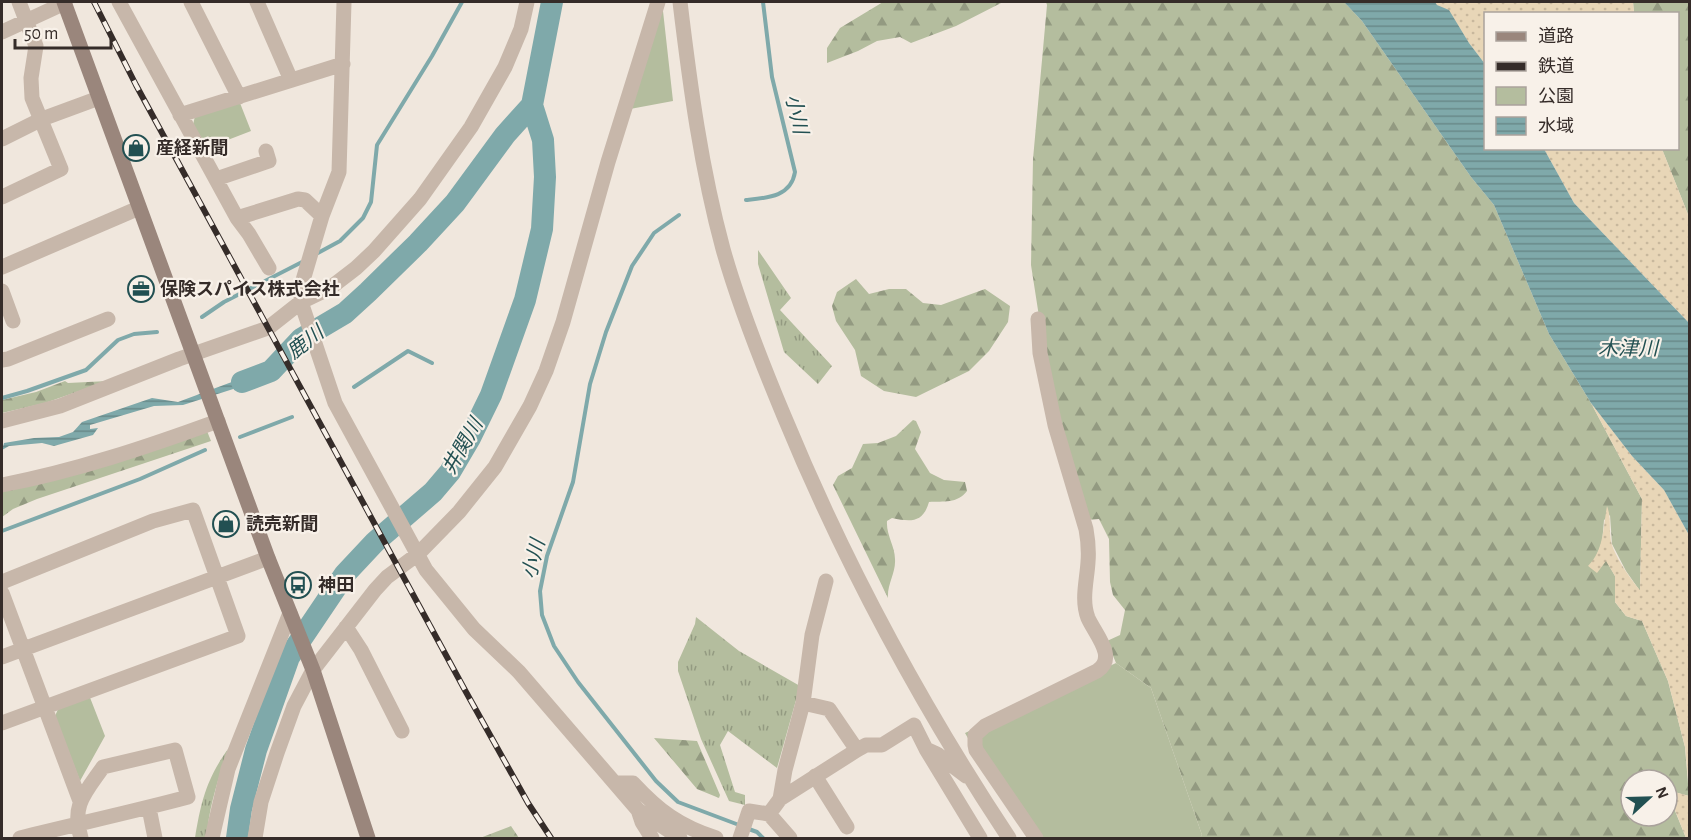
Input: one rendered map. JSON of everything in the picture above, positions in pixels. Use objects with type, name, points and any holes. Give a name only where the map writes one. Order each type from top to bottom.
[{"type":"street","points":[[2,197],[61,169],[32,98],[31,78],[36,45],[19,2]]},
{"type":"street","points":[[2,32],[64,2],[268,558],[312,667],[368,838]]},
{"type":"street","points":[[119,2],[237,218],[268,268]]},
{"type":"street","points":[[191,2],[239,97]]},
{"type":"street","points":[[257,2],[291,80]]},
{"type":"street","points":[[344,2],[339,172],[322,216],[302,287],[303,306],[335,403],[426,570],[474,629],[519,672],[638,810],[680,838]]},
{"type":"street","points":[[2,421],[60,406],[195,360],[268,328],[330,288],[361,264],[396,227],[439,174],[482,110],[505,67],[521,28],[527,2]]},
{"type":"street","points":[[255,838],[261,802],[277,753],[294,706],[312,667],[387,577],[415,548],[446,527],[495,467],[530,406],[563,322],[608,162],[658,2]]},
{"type":"street","points":[[680,2],[695,117],[713,209],[737,293],[765,370],[808,474],[858,580],[926,704],[1009,838]]},
{"type":"street","points":[[180,115],[343,64]]},
{"type":"street","points":[[2,139],[42,119],[99,98]]},
{"type":"street","points":[[216,178],[269,161],[266,151]]},
{"type":"street","points":[[237,218],[298,199],[305,200],[322,216]]},
{"type":"street","points":[[2,267],[139,208]]},
{"type":"street","points":[[2,291],[13,321]]},
{"type":"street","points":[[2,360],[108,319]]},
{"type":"street","points":[[1036,838],[976,750],[975,735],[985,726],[1097,672],[1105,663],[1107,654],[1088,618],[1085,604],[1089,545],[1055,425],[1040,353],[1038,319]]},
{"type":"street","points":[[2,485],[80,466],[217,417]]},
{"type":"street","points":[[2,582],[153,521],[193,510],[238,636],[2,723]]},
{"type":"street","points":[[2,657],[268,558]]},
{"type":"street","points":[[780,799],[785,770],[803,703],[812,634],[826,581]]},
{"type":"street","points":[[2,593],[80,801],[79,831]]},
{"type":"street","points":[[212,838],[228,769],[290,613]]},
{"type":"street","points":[[346,627],[362,650],[402,731]]},
{"type":"street","points":[[803,703],[829,709],[857,750]]},
{"type":"street","points":[[769,814],[780,799],[857,750],[866,745],[882,745],[914,725],[980,838]]},
{"type":"street","points":[[926,749],[937,754],[972,780]]},
{"type":"street","points":[[20,838],[79,831],[188,797],[175,750],[103,767],[80,801]]},
{"type":"street","points":[[815,776],[847,827]]},
{"type":"street","points":[[615,783],[633,783],[674,820],[695,831],[716,838]]},
{"type":"street","points":[[149,808],[155,838]]},
{"type":"street","points":[[638,810],[652,838]]},
{"type":"street","points":[[740,838],[749,811],[769,814],[790,838]]},
{"type":"green space","points":[[662,2],[673,101],[630,109]]},
{"type":"green space","points":[[883,2],[1003,2],[956,26],[911,43],[900,37],[877,41],[827,63],[827,48],[840,28]]},
{"type":"green space","points":[[1046,2],[1344,2],[1362,21],[1471,177],[1494,205],[1549,334],[1591,403],[1642,499],[1640,591],[1612,544],[1610,515],[1604,520],[1602,543],[1595,559],[1606,560],[1615,576],[1615,602],[1626,616],[1642,621],[1668,681],[1685,747],[1689,796],[1679,793],[1679,768],[1619,768],[1619,828],[1679,828],[1679,821],[1686,838],[1200,838],[1202,835],[1151,688],[1116,663],[1107,641],[1120,635],[1125,610],[1113,595],[1110,582],[1109,539],[1099,519],[1086,520],[1051,394],[1031,265],[1033,159]]},
{"type":"green space","points":[[1633,2],[1689,2],[1689,217],[1662,150],[1679,150],[1679,12],[1634,12]]},
{"type":"green space","points":[[240,103],[251,131],[207,148],[193,125],[195,116]]},
{"type":"green space","points":[[758,250],[791,298],[780,310],[832,366],[818,384],[784,352],[758,264]]},
{"type":"green space","points":[[856,279],[869,294],[889,289],[906,289],[923,303],[941,305],[985,289],[1010,306],[1008,322],[989,351],[969,371],[916,397],[884,391],[861,376],[855,350],[836,321],[832,306],[837,292]]},
{"type":"green space","points":[[65,381],[68,383],[108,381],[45,403],[2,413],[2,400],[36,392]]},
{"type":"green space","points":[[913,420],[916,421],[921,432],[915,449],[930,473],[944,480],[965,482],[967,491],[955,500],[929,502],[923,514],[915,519],[892,518],[887,521],[895,559],[888,598],[833,485],[838,476],[852,468],[863,444],[878,443],[896,436]]},
{"type":"green space","points":[[207,431],[211,441],[37,499],[13,509],[2,517],[2,492]]},
{"type":"green space","points":[[696,617],[739,651],[800,686],[777,768],[728,731],[720,745],[735,792],[745,795],[745,805],[729,801],[701,739],[678,671],[678,662]]},
{"type":"green space","points":[[1116,663],[1151,688],[1202,835],[1200,838],[1036,838],[965,733]]},
{"type":"green space","points":[[89,695],[105,736],[80,781],[55,716],[59,707]]},
{"type":"green space","points":[[654,738],[697,741],[720,795],[719,798],[697,789]]},
{"type":"green space","points":[[228,749],[212,804],[207,838],[195,838],[206,792],[214,771]]},
{"type":"green space","points":[[511,826],[519,838],[480,838]]},
{"type":"sand","points":[[1435,2],[1633,2],[1634,12],[1484,12],[1484,63],[1449,11]]},
{"type":"sand","points":[[1545,150],[1662,150],[1689,217],[1689,323],[1574,203]]},
{"type":"sand","points":[[1591,403],[1632,456],[1664,490],[1689,535],[1689,789],[1685,747],[1668,681],[1642,621],[1626,616],[1615,602],[1615,576],[1606,561],[1597,573],[1588,566],[1600,546],[1607,506],[1614,550],[1624,569],[1640,590],[1642,499]]},
{"type":"sand","points":[[1679,793],[1689,796],[1689,838],[1686,838],[1679,820]]},
{"type":"water","name":"木津川","points":[[1344,2],[1435,2],[1449,10],[1484,63],[1484,150],[1545,150],[1574,203],[1689,323],[1689,535],[1664,490],[1632,456],[1591,403],[1549,334],[1494,205],[1471,177],[1362,21]]},
{"type":"water","points":[[271,371],[258,381],[183,405],[154,406],[90,425],[90,429],[98,428],[93,435],[54,446],[42,443],[9,446],[2,450],[4,443],[59,437],[73,432],[82,422],[152,398],[178,402],[256,373]]},
{"type":"waterway","points":[[316,254],[340,241],[363,218],[371,202],[377,145],[432,56],[462,2]]},
{"type":"waterway","name":"井関川","points":[[237,838],[241,809],[256,750],[289,657],[345,574],[375,542],[433,492],[450,472],[491,395],[525,300],[542,229],[545,177],[543,140],[532,105],[552,2]]},
{"type":"waterway","name":"小川","points":[[746,200],[777,195],[789,187],[795,172],[772,77],[763,2]]},
{"type":"waterway","name":"鹿川","points":[[242,382],[271,371],[301,339],[345,313],[368,292],[455,203],[505,135],[532,105]]},
{"type":"waterway","name":"小川","points":[[679,215],[654,233],[632,266],[606,332],[590,384],[573,482],[547,556],[540,591],[542,615],[554,646],[578,682],[656,781],[678,802],[739,825]]},
{"type":"waterway","points":[[202,317],[224,302],[304,261]]},
{"type":"waterway","points":[[2,398],[86,370],[118,340],[134,334],[157,332]]},
{"type":"waterway","points":[[354,387],[408,351],[432,363]]},
{"type":"waterway","points":[[240,437],[292,417]]},
{"type":"waterway","points":[[2,531],[140,479],[205,450]]},
{"type":"waterway","name":"小川","points":[[746,828],[757,832],[763,838]]},
{"type":"railway","points":[[94,2],[136,85],[466,692],[528,803],[551,838]]},
{"type":"place","name":"産経新聞","points":[[136,148]]},
{"type":"place","name":"保険スパイス株式会社","points":[[141,289]]},
{"type":"place","name":"読売新聞","points":[[226,524]]},
{"type":"place","name":"神田","points":[[298,585]]}]
